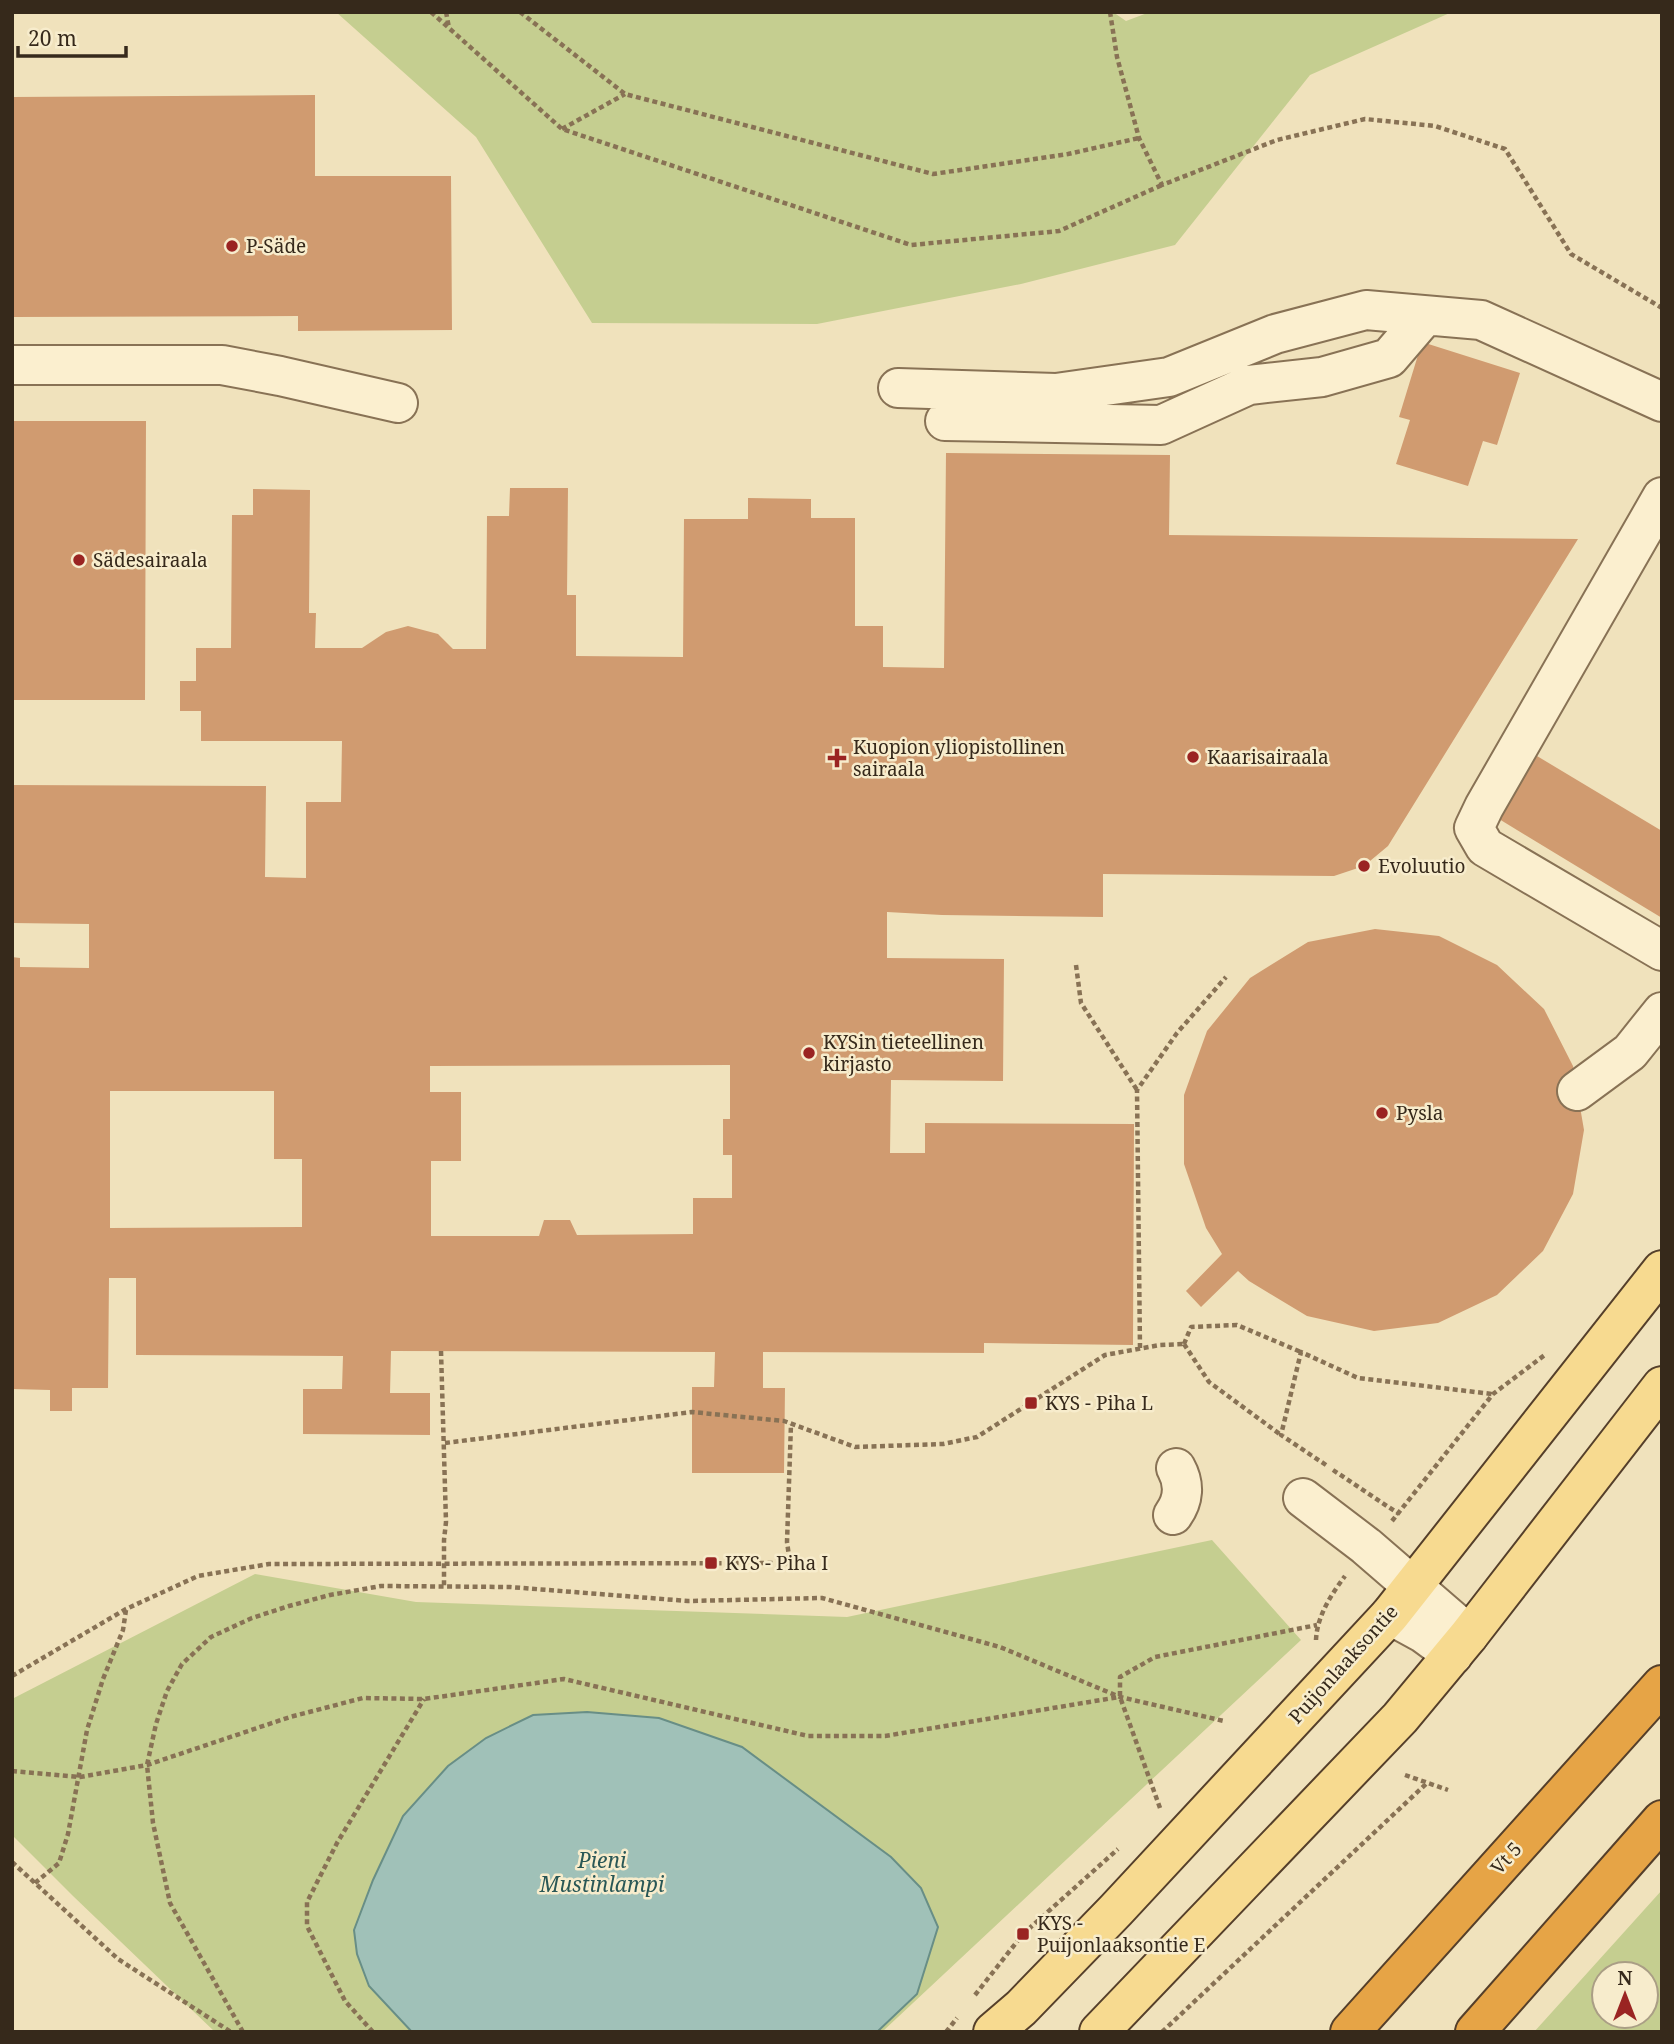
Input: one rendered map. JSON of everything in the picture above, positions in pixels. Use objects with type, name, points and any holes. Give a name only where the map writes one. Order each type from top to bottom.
[{"type":"highway","name":"Vt 5","points":[[1350,2032],[1662,1685]]},
{"type":"highway","points":[[1475,2032],[1662,1820]]},
{"type":"main road","name":"Puijonlaaksontie","points":[[993,2032],[1021,2008],[1116,1910],[1390,1615],[1662,1270]]},
{"type":"main road","points":[[1098,2032],[1400,1718],[1461,1645],[1662,1386]]},
{"type":"lane","points":[[898,388],[1056,393],[1169,377],[1275,334],[1366,310],[1481,320],[1662,402]]},
{"type":"lane","points":[[945,421],[1161,425],[1249,385],[1322,377],[1389,358],[1425,316]]},
{"type":"lane","points":[[12,365],[222,365],[398,403]]},
{"type":"lane","points":[[1662,497],[1474,828],[1485,847],[1662,951]]},
{"type":"lane","points":[[1577,1091],[1630,1052],[1662,1012]]},
{"type":"lane","points":[[1173,1515],[1180,1504],[1182,1490],[1181,1477],[1176,1468]]},
{"type":"lane","points":[[1303,1498],[1412,1585],[1461,1645]]},
{"type":"lane","points":[[1390,1615],[1423,1633],[1461,1645]]},
{"type":"path","points":[[431,12],[562,129],[911,245],[1059,231],[1162,185],[1277,140],[1365,119],[1435,126],[1505,149],[1571,254],[1662,308]]},
{"type":"path","points":[[446,12],[449,28]]},
{"type":"path","points":[[520,12],[625,94],[933,174],[1068,154],[1139,138]]},
{"type":"path","points":[[1110,12],[1117,57],[1139,138],[1162,185]]},
{"type":"path","points":[[562,129],[625,94]]},
{"type":"path","points":[[1076,965],[1081,1003],[1138,1090],[1140,1348]]},
{"type":"path","points":[[1138,1090],[1177,1033],[1226,977]]},
{"type":"path","points":[[1184,1344],[1191,1326],[1237,1325],[1359,1378],[1493,1394]]},
{"type":"path","points":[[445,1443],[692,1412],[784,1421],[855,1447],[943,1444],[977,1437],[1105,1355],[1160,1345],[1184,1344]]},
{"type":"path","points":[[1184,1344],[1209,1382],[1281,1435],[1399,1514]]},
{"type":"path","points":[[441,1350],[445,1443],[444,1586]]},
{"type":"path","points":[[1391,1522],[1493,1394],[1549,1351]]},
{"type":"path","points":[[1281,1435],[1301,1352]]},
{"type":"path","points":[[12,1676],[126,1609],[198,1576],[269,1564],[790,1563],[787,1542],[791,1424]]},
{"type":"path","points":[[243,2032],[170,1903],[153,1823],[147,1765],[167,1691],[182,1664],[211,1637],[252,1618],[330,1595],[381,1586],[510,1587],[688,1601],[822,1598],[1000,1647],[1120,1697],[1224,1721]]},
{"type":"path","points":[[35,1883],[59,1863],[80,1777],[87,1730],[103,1679],[123,1630],[126,1609]]},
{"type":"path","points":[[1160,1810],[1120,1697],[1120,1678],[1155,1657],[1317,1625]]},
{"type":"path","points":[[12,1771],[80,1777],[147,1765],[290,1717],[363,1698],[424,1699],[564,1679],[808,1736],[886,1736],[1120,1697]]},
{"type":"path","points":[[373,2032],[345,2001],[307,1926],[307,1902],[337,1843],[424,1699]]},
{"type":"path","points":[[1405,1775],[1448,1790]]},
{"type":"path","points":[[1162,2032],[1427,1783]]},
{"type":"path","points":[[12,1862],[118,1959],[231,2032]]},
{"type":"green space","points":[[336,12],[1113,12],[1126,21],[1150,12],[1452,12],[1310,75],[1175,245],[1021,284],[817,324],[592,323],[476,137]]},
{"type":"green space","points":[[1212,1540],[1301,1640],[882,2032],[215,2032],[12,1835],[12,1699],[255,1574],[416,1602],[847,1617]]},
{"type":"green space","points":[[1662,1890],[1662,2032],[1534,2032],[1590,1970],[1590,2030],[1660,2030],[1660,1960],[1599,1960]]},
{"type":"water","name":"Pieni Mustinlampi","points":[[587,1712],[659,1718],[742,1747],[891,1857],[921,1888],[938,1927],[917,1994],[877,2032],[412,2032],[369,1986],[357,1954],[354,1930],[373,1880],[403,1816],[448,1766],[486,1738],[533,1715]]},
{"type":"building","name":"P-Säde","points":[[315,95],[315,176],[451,176],[452,330],[298,331],[298,316],[12,317],[12,97]]},
{"type":"building","points":[[1422,342],[1520,373],[1497,445],[1483,441],[1468,486],[1396,464],[1410,420],[1399,417]]},
{"type":"building","name":"Sädesairaala","points":[[12,421],[146,421],[145,700],[12,700]]},
{"type":"building","points":[[946,453],[1170,455],[1169,535],[1578,539],[1388,846],[1364,866],[1334,876],[1103,874],[1103,917],[887,912],[887,958],[1004,959],[1003,1081],[891,1080],[890,1153],[925,1153],[925,1123],[1134,1124],[1133,1345],[984,1343],[984,1353],[763,1352],[763,1388],[785,1388],[784,1473],[692,1473],[692,1387],[714,1387],[715,1352],[391,1351],[390,1393],[430,1393],[430,1435],[303,1434],[303,1389],[342,1389],[343,1356],[136,1355],[136,1278],[109,1278],[108,1388],[72,1388],[72,1411],[50,1411],[50,1390],[12,1389],[12,957],[20,958],[20,967],[89,968],[89,924],[12,923],[12,785],[266,786],[265,877],[306,878],[306,802],[341,802],[342,741],[201,741],[201,711],[180,711],[180,681],[196,681],[196,648],[231,648],[232,515],[253,515],[253,489],[310,490],[309,613],[316,613],[315,648],[362,648],[386,632],[408,626],[438,634],[453,649],[486,649],[487,516],[509,516],[510,488],[568,488],[567,595],[576,595],[576,656],[683,657],[684,519],[748,519],[748,498],[811,499],[811,518],[855,518],[855,626],[883,626],[883,667],[944,668]],"holes":[[[730,1065],[730,1119],[723,1119],[723,1155],[732,1155],[732,1198],[693,1198],[693,1234],[577,1235],[570,1220],[544,1220],[539,1236],[431,1236],[431,1161],[461,1161],[461,1092],[430,1092],[430,1066]],[[110,1091],[274,1091],[274,1159],[302,1159],[302,1227],[110,1228]]]},
{"type":"building","points":[[1537,756],[1662,831],[1662,918],[1499,819]]},
{"type":"building","name":"Pysla","points":[[1375,929],[1439,936],[1497,965],[1544,1009],[1573,1066],[1584,1130],[1573,1194],[1543,1251],[1497,1295],[1438,1323],[1374,1331],[1307,1316],[1249,1281],[1238,1271],[1201,1307],[1186,1291],[1222,1254],[1206,1228],[1184,1164],[1184,1095],[1207,1031],[1250,978],[1308,942]]},
{"type":"place","name":"P-Säde","points":[[232,246]]},
{"type":"place","name":"Sädesairaala","points":[[79,560]]},
{"type":"place","name":"Kaarisairaala","points":[[1193,757]]},
{"type":"place","name":"Kuopion yliopistollinen sairaala","points":[[837,758]]},
{"type":"place","name":"Evoluutio","points":[[1364,866]]},
{"type":"place","name":"KYSin tieteellinen kirjasto","points":[[809,1053]]},
{"type":"place","name":"Pysla","points":[[1382,1113]]},
{"type":"place","name":"KYS - Piha L","points":[[1031,1403]]},
{"type":"place","name":"KYS - Piha I","points":[[711,1563]]},
{"type":"place","name":"KYS - Puijonlaaksontie E","points":[[1023,1934]]}]
